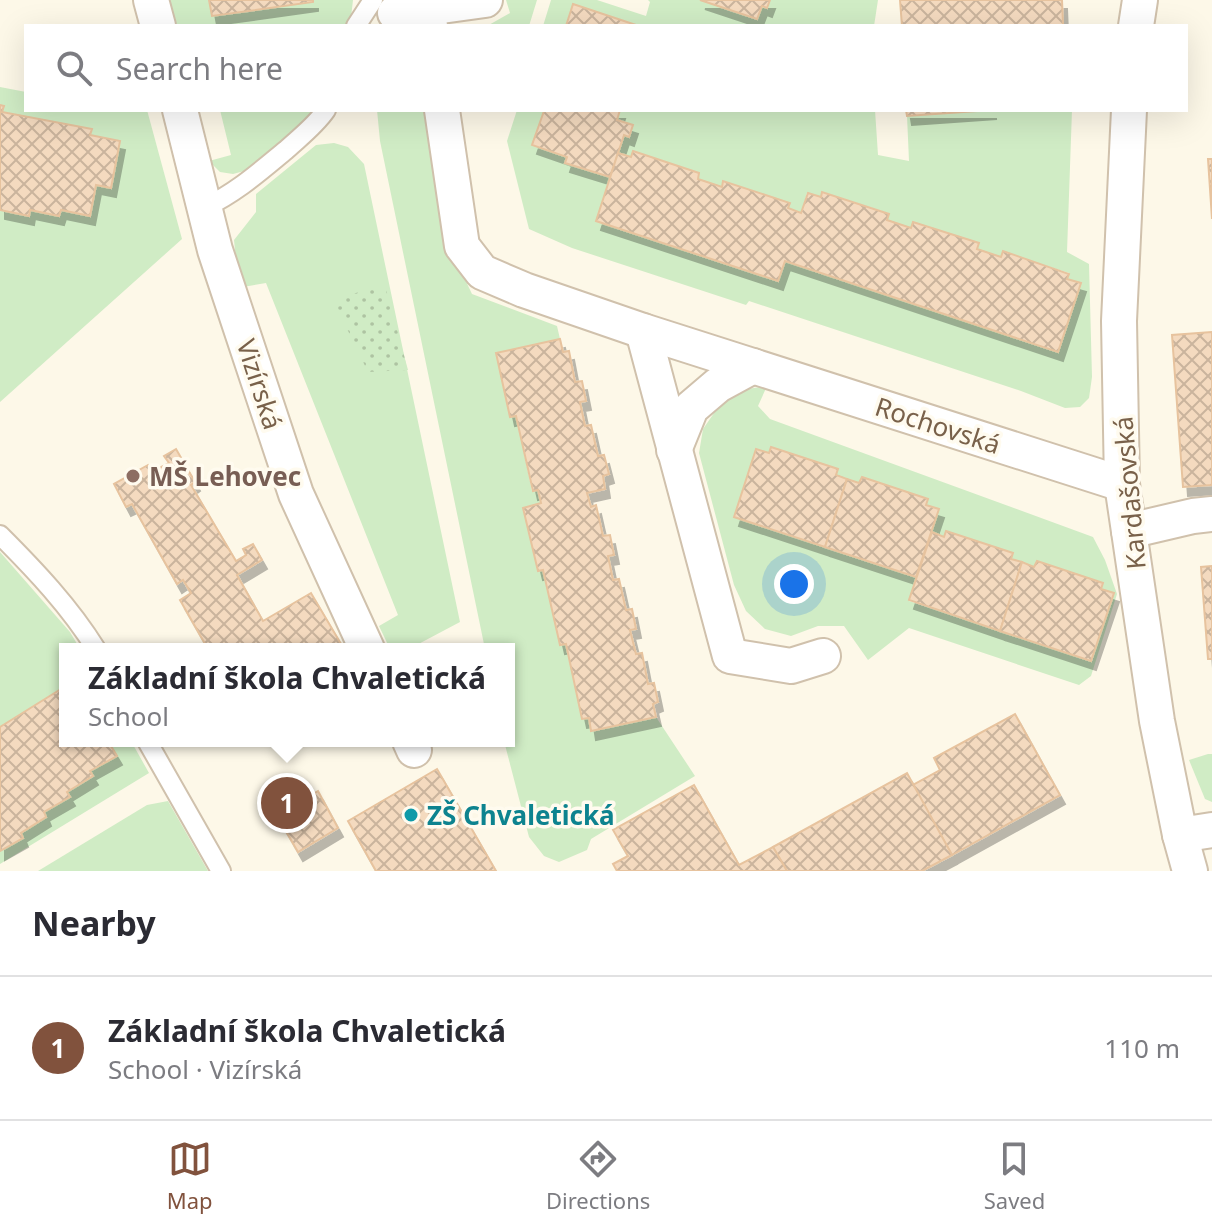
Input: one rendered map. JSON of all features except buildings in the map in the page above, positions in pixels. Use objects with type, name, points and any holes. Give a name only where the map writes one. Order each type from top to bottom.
[{"type":"street","points":[[151,0],[157,24]]},
{"type":"street","points":[[406,12],[485,0]]},
{"type":"street","points":[[1136,24],[1140,0]]},
{"type":"street","name":"Vizírská","points":[[180,112],[215,250],[296,494],[364,643]]},
{"type":"street","name":"Rochovská","points":[[442,112],[462,246],[482,272],[524,290],[643,331],[1122,484]]},
{"type":"street","name":"Kardašovská","points":[[1129,112],[1119,321],[1122,484],[1157,721],[1196,832],[1190,871]]},
{"type":"street","points":[[643,331],[730,656],[791,666],[823,656]]},
{"type":"street","points":[[674,450],[691,408],[718,385],[753,366]]},
{"type":"street","points":[[1129,531],[1212,514]]},
{"type":"lane","points":[[363,24],[406,12]]},
{"type":"lane","points":[[204,208],[230,196],[316,123],[324,112]]},
{"type":"lane","points":[[0,535],[34,569],[92,643]]},
{"type":"lane","points":[[150,747],[221,871]]},
{"type":"green space","points":[[170,0],[209,0],[212,16],[313,0],[353,0],[350,24],[174,24]]},
{"type":"green space","points":[[506,0],[537,0],[530,24],[491,24],[510,13]]},
{"type":"green space","points":[[551,0],[597,0],[646,16],[648,0],[700,0],[757,19],[762,6],[767,8],[770,0],[878,0],[874,24],[629,24],[573,4],[567,24],[544,24]]},
{"type":"green space","points":[[0,87],[24,92],[24,112],[148,112],[182,239],[0,402],[0,210],[28,216],[30,210],[59,216],[61,210],[90,216],[96,185],[111,188],[90,135],[91,129],[2,112],[4,106],[0,105]]},
{"type":"green space","points":[[220,112],[315,112],[248,170],[233,174],[220,172],[209,161],[231,155]]},
{"type":"green space","points":[[377,112],[428,112],[448,244],[472,294],[557,326],[560,339],[496,354],[510,417],[516,416],[532,491],[538,490],[541,503],[524,508],[538,571],[543,570],[560,645],[566,644],[582,719],[589,718],[592,731],[656,717],[695,776],[591,839],[587,850],[559,862],[544,856],[529,837],[506,747],[515,747],[515,643],[484,643],[380,141]]},
{"type":"green space","points":[[516,112],[544,112],[533,145],[567,157],[566,163],[610,177],[618,153],[624,135],[629,137],[633,126],[617,120],[619,112],[875,112],[878,155],[909,161],[907,116],[964,112],[1072,112],[1067,252],[1089,264],[1092,377],[1089,398],[1080,407],[1065,408],[749,301],[746,305],[572,248],[529,229],[507,141]],"holes":[[[634,151],[699,173],[698,179],[722,187],[724,181],[789,203],[788,208],[801,213],[807,193],[821,197],[823,192],[888,213],[887,220],[911,228],[913,222],[978,243],[977,249],[1001,257],[1003,252],[1069,273],[1067,279],[1080,284],[1058,351],[785,261],[778,281],[596,221],[618,153],[631,157]]]},
{"type":"green space","points":[[334,143],[348,147],[364,164],[460,622],[420,643],[387,643],[379,626],[398,615],[266,283],[243,287],[237,270],[234,240],[256,212],[256,194],[316,145]]},
{"type":"green space","points":[[385,286],[408,370],[368,372],[336,306],[343,296]]},
{"type":"green space","points":[[767,386],[758,406],[770,419],[1093,537],[1117,594],[1091,676],[1079,685],[909,628],[868,660],[844,626],[818,626],[791,636],[765,629],[746,611],[734,585],[699,453],[703,429],[721,403],[747,389]],"holes":[[[772,447],[837,469],[836,475],[859,483],[862,477],[928,499],[926,505],[938,509],[932,532],[944,537],[947,531],[1012,553],[1011,559],[1034,567],[1037,561],[1103,583],[1101,589],[1114,593],[1092,661],[909,601],[916,577],[734,517],[756,449],[769,453]]]},
{"type":"green space","points":[[0,552],[76,643],[59,643],[59,690],[0,727]]},
{"type":"green space","points":[[112,747],[134,747],[149,773],[0,864],[0,851],[23,838],[21,833],[46,817],[44,812],[69,797],[67,792],[93,777],[90,771],[117,756]]},
{"type":"green space","points":[[1212,754],[1212,802],[1205,799],[1189,760]]},
{"type":"green space","points":[[168,801],[208,871],[38,871],[147,805]]},
{"type":"place","name":"MŠ Lehovec","points":[[133,476]]},
{"type":"place","name":"Základní škola Chvaletická","points":[[287,803]]},
{"type":"place","name":"ZŠ Chvaletická","points":[[411,815]]}]
